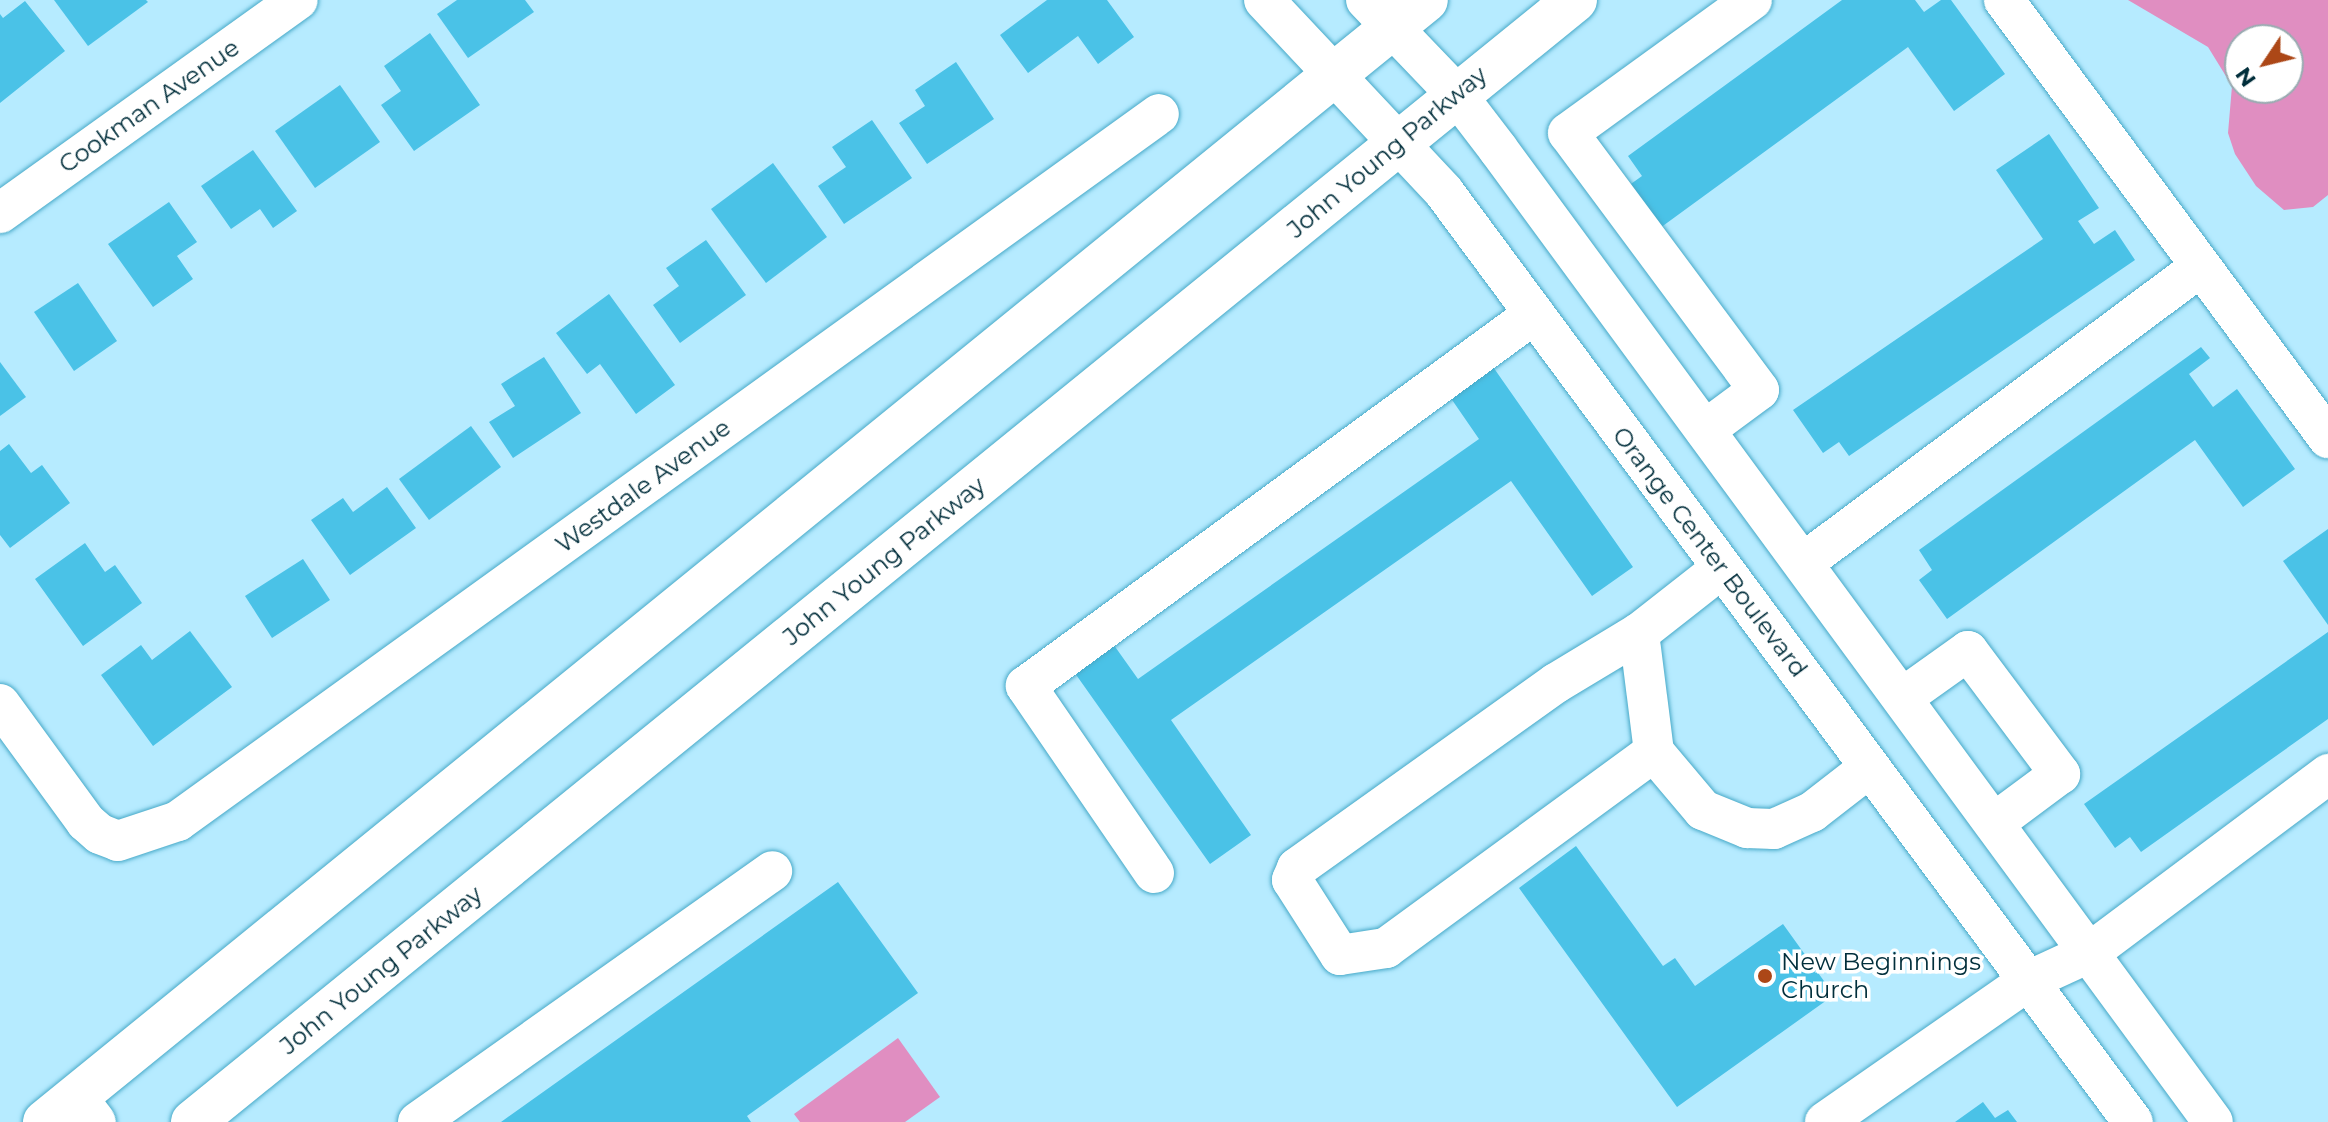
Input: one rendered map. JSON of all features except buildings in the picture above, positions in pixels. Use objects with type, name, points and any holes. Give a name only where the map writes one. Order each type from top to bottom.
[{"type":"main road","name":"John Young Parkway","points":[[193,1122],[1575,0]]},
{"type":"main road","points":[[72,1114],[1333,71],[1395,9]]},
{"type":"street","name":"Cookman Avenue","points":[[0,213],[298,0]]},
{"type":"street","name":"Orange Center Boulevard","points":[[1264,0],[1444,192],[2133,1122]]},
{"type":"street","points":[[1705,430],[1759,390],[1568,133],[1752,0]]},
{"type":"street","points":[[2004,0],[2328,438]]},
{"type":"street","points":[[1395,9],[2213,1122]]},
{"type":"street","name":"Westdale Avenue","points":[[0,704],[86,822],[118,841],[178,821],[1159,114]]},
{"type":"street","points":[[1803,563],[2200,267]]},
{"type":"street","points":[[1615,308],[1670,268]]},
{"type":"street","points":[[1154,873],[1026,686],[1534,314]]},
{"type":"street","points":[[1654,752],[1386,948],[1340,955],[1292,880],[1297,868],[1504,720],[1639,633],[1722,568]]},
{"type":"street","points":[[1639,633],[1654,752],[1703,810],[1747,828],[1774,829],[1812,812],[1870,767]]},
{"type":"street","points":[[1902,698],[1968,651],[2060,774],[1994,823]]},
{"type":"street","points":[[1825,1122],[2028,981],[2089,953],[2328,774]]},
{"type":"street","points":[[418,1122],[772,871]]},
{"type":"shaded area","points":[[2128,0],[2328,0],[2328,195],[2313,207],[2284,210],[2256,186],[2235,154],[2228,133],[2230,104],[2304,104],[2304,24],[2224,24],[2224,73],[2208,47]]},
{"type":"shaded area","points":[[898,1038],[940,1097],[905,1122],[800,1122],[794,1114]]},
{"type":"place","name":"New Beginnings Church","points":[[1765,976]]}]
